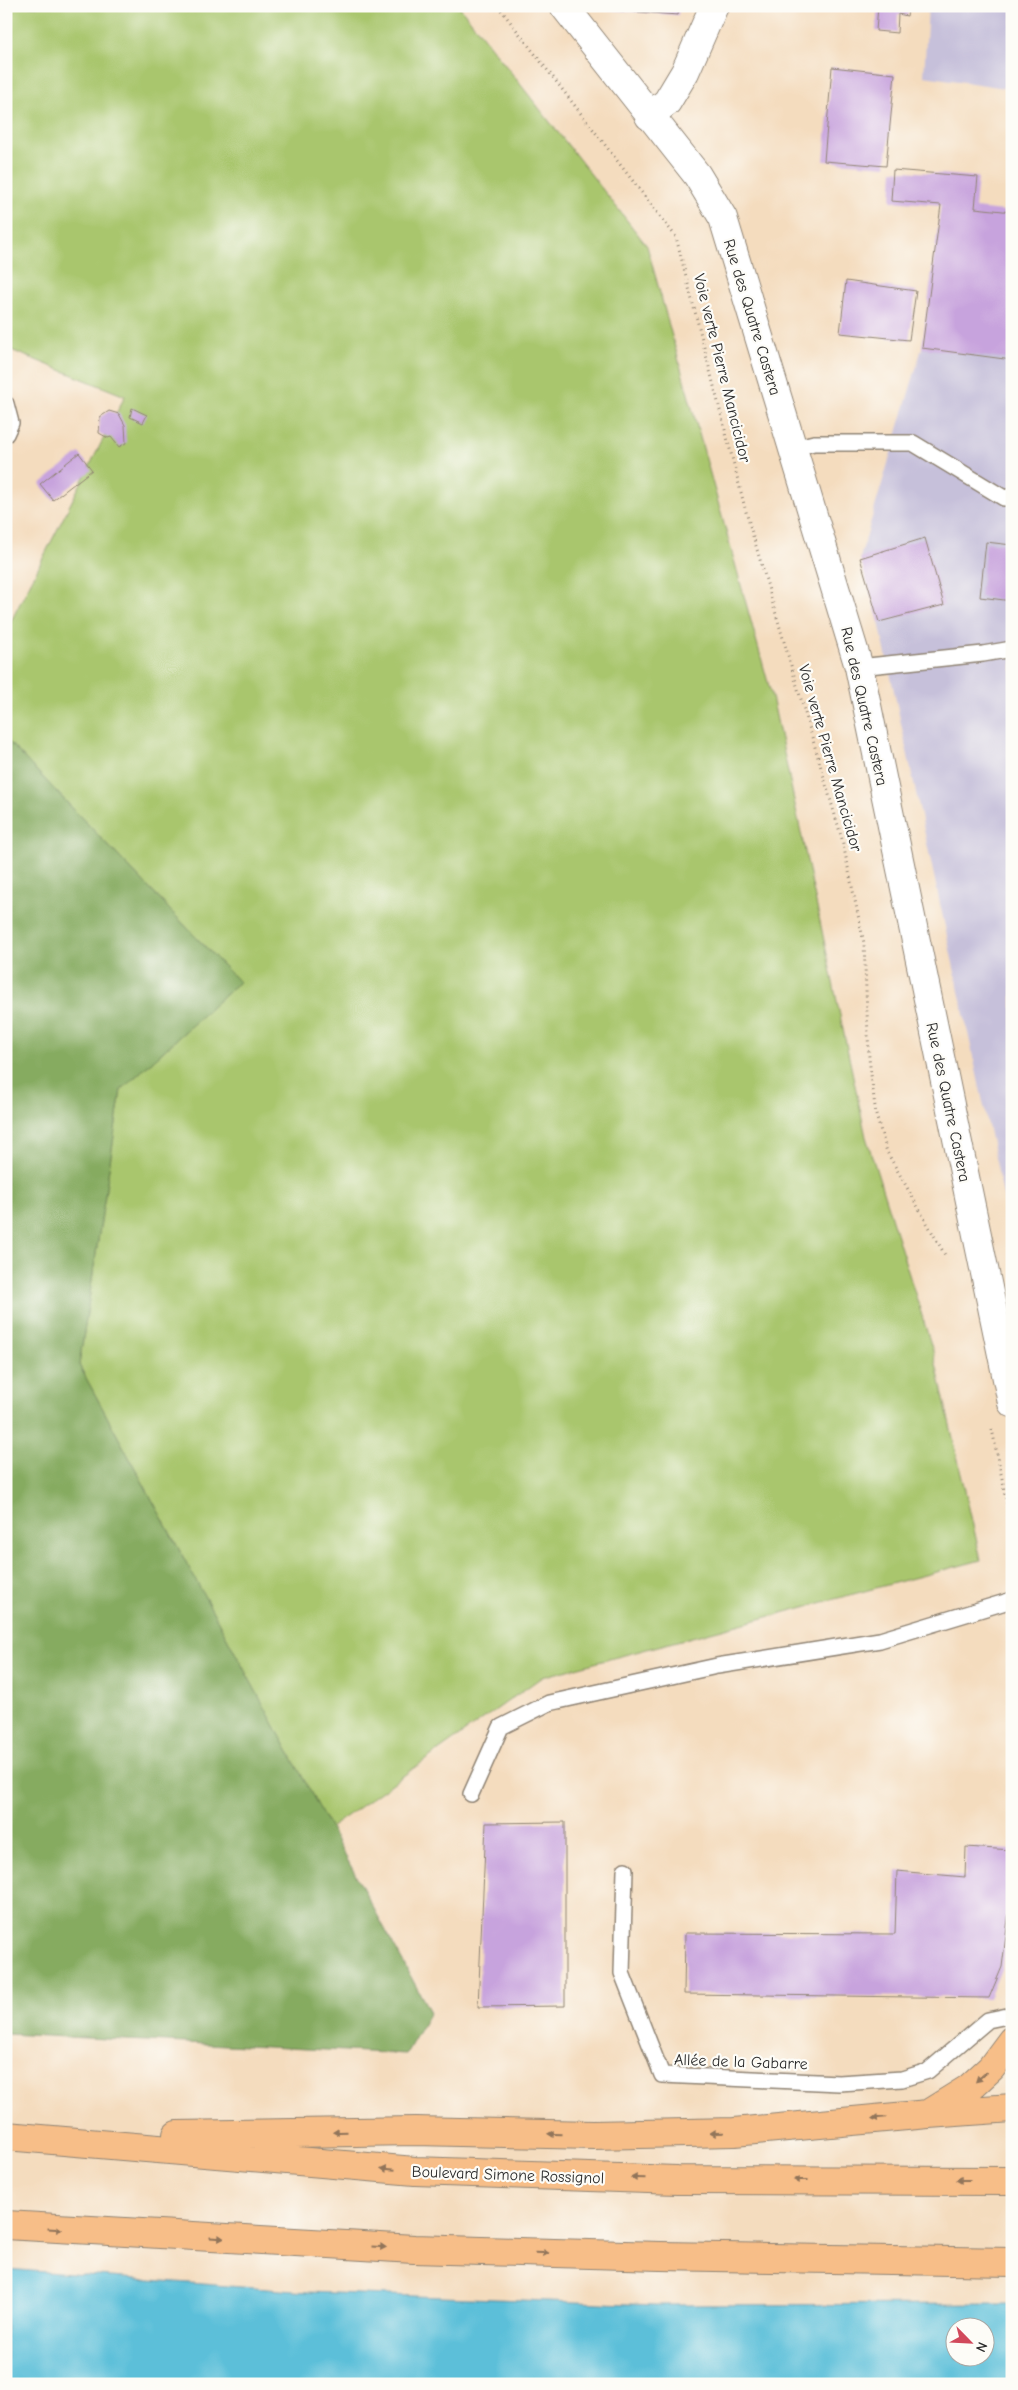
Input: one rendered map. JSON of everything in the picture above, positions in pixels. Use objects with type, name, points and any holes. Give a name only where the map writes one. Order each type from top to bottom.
[{"type":"main road","points":[[928,2114],[968,2089],[991,2068],[1012,2040]]},
{"type":"main road","points":[[17,2137],[415,2130],[593,2135],[734,2132],[1012,2108]]},
{"type":"main road","name":"Boulevard Simone Rossignol","points":[[17,2137],[415,2171],[677,2180],[1012,2180]]},
{"type":"main road","points":[[6,2225],[414,2249],[660,2256],[1012,2262]]},
{"type":"street","name":"Rue des Quatre Castera","points":[[564,6],[696,175],[723,218],[859,667],[1012,1404]]},
{"type":"street","points":[[649,116],[667,102],[685,72],[714,6]]},
{"type":"lane","points":[[6,404],[11,423],[6,434]]},
{"type":"lane","points":[[792,448],[814,443],[913,443],[1004,498],[1012,496]]},
{"type":"lane","points":[[859,667],[983,654],[1012,649]]},
{"type":"lane","points":[[471,1794],[501,1727],[549,1703],[718,1666],[880,1640],[1012,1600]]},
{"type":"lane","name":"Allée de la Gabarre","points":[[626,1870],[622,1973],[662,2075],[839,2083],[902,2079],[928,2071],[988,2020],[1012,2015]]},
{"type":"path","name":"Voie verte Pierre Mancicidor","points":[[498,6],[676,237],[746,512],[842,839],[864,943],[868,1058],[876,1115],[887,1152],[948,1259]]},
{"type":"path","points":[[990,1420],[1009,1513],[1012,1565]]},
{"type":"shaded area","points":[[928,6],[1012,6],[1012,89],[924,76]]},
{"type":"shaded area","points":[[941,205],[1012,212],[1012,1236],[879,622],[860,558],[922,348]]},
{"type":"green space","points":[[6,6],[459,6],[647,246],[772,697],[866,1137],[933,1351],[981,1560],[542,1677],[330,1828],[79,1365],[121,1090],[239,982],[6,739],[6,631],[125,396],[6,348]]},
{"type":"green space","points":[[6,739],[239,982],[121,1090],[79,1365],[430,2012],[406,2054],[6,2034]]},
{"type":"water","points":[[6,2269],[307,2292],[656,2305],[1012,2304],[1012,2384],[6,2384]]},
{"type":"building","points":[[596,6],[679,6],[678,15],[599,9]]},
{"type":"building","points":[[878,6],[909,6],[907,16],[898,14],[897,33],[876,31]]},
{"type":"building","points":[[832,67],[895,74],[886,166],[824,161]]},
{"type":"building","points":[[893,170],[978,177],[975,208],[1012,212],[1012,360],[922,348],[941,205],[891,201]]},
{"type":"building","points":[[846,281],[916,291],[909,340],[840,333]]},
{"type":"building","points":[[132,408],[147,415],[143,423],[130,417]]},
{"type":"building","points":[[109,411],[119,414],[125,425],[126,443],[119,447],[111,437],[108,438],[99,433],[100,417]]},
{"type":"building","points":[[79,453],[92,470],[53,500],[40,484]]},
{"type":"building","points":[[925,538],[944,605],[879,622],[860,558]]},
{"type":"building","points":[[986,542],[1012,545],[1012,601],[980,597]]},
{"type":"building","points":[[565,1822],[565,2006],[478,2007],[486,1823]]},
{"type":"building","points":[[966,1847],[1012,1850],[1012,1888],[1002,1967],[989,1998],[684,1994],[685,1933],[895,1934],[897,1871],[965,1877]]}]
